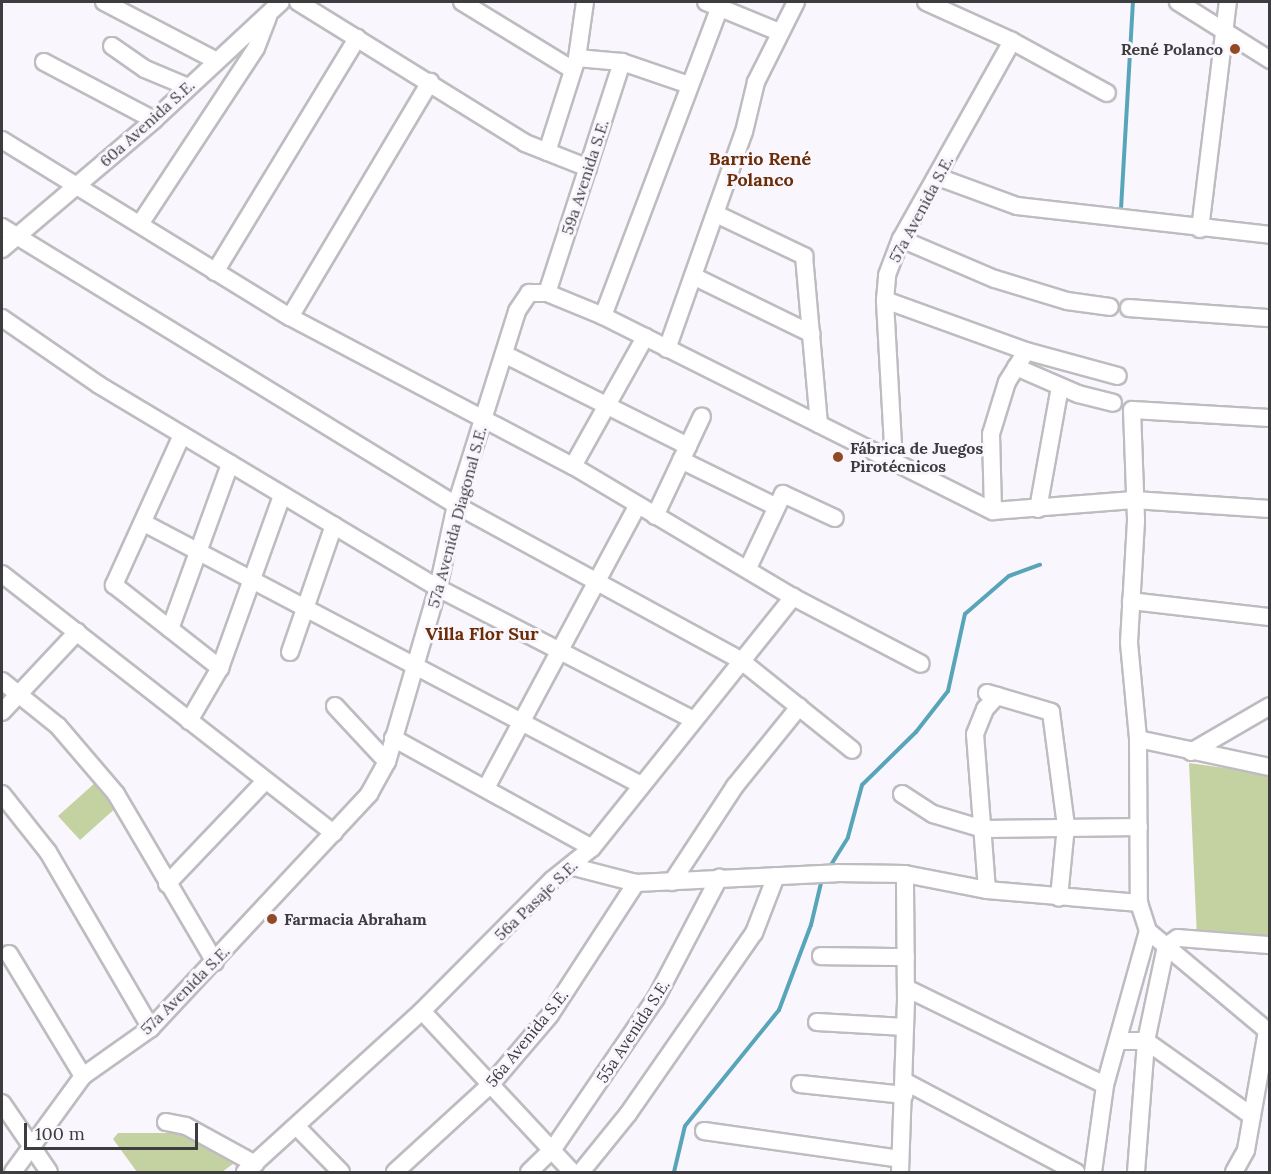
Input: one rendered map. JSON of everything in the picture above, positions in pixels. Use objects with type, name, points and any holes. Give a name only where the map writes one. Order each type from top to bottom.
[{"type":"street","points":[[104,2],[215,60]]},
{"type":"street","name":"60a Avenida S.E.","points":[[2,249],[154,120],[215,60],[281,2]]},
{"type":"street","points":[[298,2],[547,153],[588,168]]},
{"type":"street","points":[[462,2],[575,64],[622,62],[688,85]]},
{"type":"street","points":[[547,153],[575,64],[585,2]]},
{"type":"street","points":[[667,349],[716,214],[756,82],[796,2]]},
{"type":"street","points":[[926,2],[944,6],[1107,93]]},
{"type":"street","points":[[1178,2],[1269,60]]},
{"type":"street","points":[[1200,229],[1228,2]]},
{"type":"street","points":[[603,316],[688,85],[713,4],[779,32]]},
{"type":"street","points":[[140,224],[256,48],[268,14]]},
{"type":"street","points":[[215,272],[357,38]]},
{"type":"street","name":"57a Avenida S.E.","points":[[894,464],[885,300],[887,275],[901,239],[938,177],[1012,41]]},
{"type":"street","points":[[112,45],[145,69],[188,87]]},
{"type":"street","points":[[44,62],[154,120]]},
{"type":"street","name":"59a Avenida S.E.","points":[[548,293],[622,62]]},
{"type":"street","points":[[290,317],[430,82]]},
{"type":"street","points":[[2,140],[290,317],[573,466],[637,506],[748,568],[793,597],[921,664]]},
{"type":"street","points":[[938,177],[1017,206],[1200,229],[1269,235]]},
{"type":"street","points":[[716,214],[804,256],[819,424]]},
{"type":"street","points":[[2,227],[456,505],[739,659],[852,750]]},
{"type":"street","points":[[901,239],[995,279],[1067,301],[1110,307]]},
{"type":"street","points":[[693,276],[812,334]]},
{"type":"street","name":"57a Avenida Diagonal S.E.","points":[[334,833],[369,794],[387,762],[438,588],[456,505],[517,311],[529,293],[548,293]]},
{"type":"street","points":[[548,293],[603,316],[894,464],[993,511],[1134,500],[1269,509]]},
{"type":"street","points":[[885,300],[1026,351],[1118,376]]},
{"type":"street","points":[[1129,308],[1269,318]]},
{"type":"street","points":[[2,318],[182,435],[438,588],[692,719]]},
{"type":"street","points":[[573,466],[645,337]]},
{"type":"street","points":[[993,511],[992,434],[1007,382],[1026,351]]},
{"type":"street","points":[[504,354],[606,404],[775,506]]},
{"type":"street","points":[[1016,367],[1060,387],[1113,403]]},
{"type":"street","points":[[1038,509],[1060,387]]},
{"type":"street","points":[[1234,1173],[1246,1150],[1268,1032],[1148,931],[1139,903],[1138,739],[1129,643],[1134,500],[1132,411],[1269,418]]},
{"type":"street","points":[[655,516],[702,416]]},
{"type":"street","points":[[182,435],[114,585],[220,668]]},
{"type":"street","points":[[170,629],[230,464]]},
{"type":"street","points":[[748,568],[775,506],[783,494],[835,518]]},
{"type":"street","points":[[189,721],[220,668],[254,579],[282,496]]},
{"type":"street","points":[[486,788],[520,720],[637,506]]},
{"type":"street","points":[[144,523],[639,784]]},
{"type":"street","points":[[290,652],[334,525]]},
{"type":"street","points":[[2,574],[334,833]]},
{"type":"street","name":"56a Pasaje S.E.","points":[[250,1168],[422,1011],[570,866],[592,848],[639,784],[739,659],[793,597]]},
{"type":"street","points":[[1131,602],[1269,617]]},
{"type":"street","points":[[2,712],[77,633]]},
{"type":"street","points":[[2,681],[58,726],[116,794],[215,962]]},
{"type":"street","points":[[987,890],[975,734],[992,695],[1051,712],[1066,826],[1059,898]]},
{"type":"street","points":[[335,706],[387,762]]},
{"type":"street","points":[[1191,752],[1269,706]]},
{"type":"street","points":[[672,882],[735,786],[799,707]]},
{"type":"street","points":[[393,738],[592,848]]},
{"type":"street","points":[[1138,739],[1269,767]]},
{"type":"street","points":[[167,884],[265,781]]},
{"type":"street","points":[[2,794],[48,852],[151,1028]]},
{"type":"street","points":[[902,794],[933,814],[983,829],[1066,826],[1139,835]]},
{"type":"street","name":"57a Avenida S.E.","points":[[13,1173],[83,1076],[151,1028],[334,833]]},
{"type":"street","points":[[570,866],[636,883],[719,878],[800,877],[837,873],[905,874],[987,890],[1059,898],[1139,903]]},
{"type":"street","points":[[704,1131],[900,1166],[906,988],[905,874]]},
{"type":"street","points":[[581,1173],[641,1095],[753,933],[776,876]]},
{"type":"street","name":"55a Avenida S.E.","points":[[529,1173],[553,1149],[656,998],[719,878]]},
{"type":"street","name":"56a Avenida S.E.","points":[[395,1173],[492,1083],[550,1015],[636,883]]},
{"type":"street","points":[[1093,1173],[1105,1085],[1148,931]]},
{"type":"street","points":[[1136,1173],[1146,1041],[1166,946],[1178,938],[1269,945]]},
{"type":"street","points":[[9,954],[83,1076]]},
{"type":"street","points":[[821,956],[906,957]]},
{"type":"street","points":[[906,988],[1105,1085]]},
{"type":"street","points":[[422,1011],[492,1083],[572,1173]]},
{"type":"street","points":[[817,1022],[905,1026]]},
{"type":"street","points":[[1118,1041],[1146,1041],[1252,1116]]},
{"type":"street","points":[[800,1084],[904,1088],[1076,1173]]},
{"type":"street","points":[[2,1102],[49,1173]]},
{"type":"street","points":[[166,1122],[186,1126],[250,1168]]},
{"type":"street","points":[[297,1127],[341,1173]]},
{"type":"green space","points":[[1189,763],[1269,774],[1269,943],[1197,938]]},
{"type":"green space","points":[[96,782],[118,806],[80,840],[58,816]]},
{"type":"green space","points":[[118,1133],[186,1133],[237,1161],[222,1172],[137,1172],[113,1139]]},
{"type":"waterway","points":[[1121,209],[1133,2]]},
{"type":"waterway","points":[[829,868],[848,837],[862,785],[916,732],[948,691],[965,614],[1009,576],[1040,565]]},
{"type":"waterway","points":[[674,1172],[685,1126],[779,1010],[811,925],[822,879]]},
{"type":"place","name":"René Polanco","points":[[1235,49]]},
{"type":"place","name":"Fábrica de Juegos Pirotécnicos","points":[[838,457]]},
{"type":"place","name":"Farmacia Abraham","points":[[272,919]]},
{"type":"district","name":"Barrio René Polanco","points":[[760,170]]},
{"type":"district","name":"Villa Flor Sur","points":[[482,634]]}]
